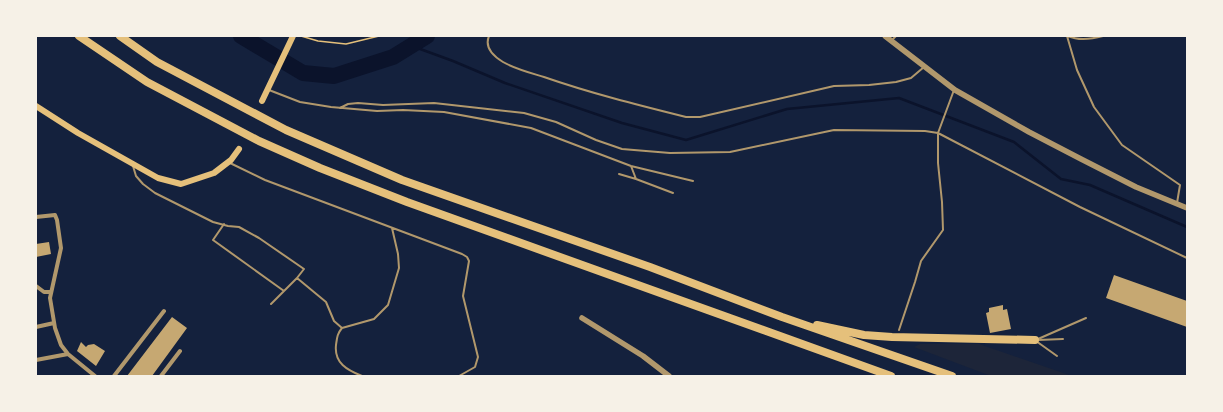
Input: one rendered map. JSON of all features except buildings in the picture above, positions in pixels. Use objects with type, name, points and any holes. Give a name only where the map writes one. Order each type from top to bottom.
[{"type":"highway","points":[[80,36],[148,82],[259,141],[320,168],[414,204],[891,376]]},
{"type":"highway","points":[[120,36],[157,62],[286,130],[402,180],[650,268],[782,317],[952,376]]},
{"type":"highway","points":[[782,317],[864,334],[892,337],[1035,340]]},
{"type":"main road","points":[[262,101],[293,36]]},
{"type":"main road","points":[[36,106],[78,133],[158,178],[181,184],[214,173],[229,162],[239,149]]},
{"type":"street","points":[[885,36],[894,38],[955,90],[1029,132],[1136,187],[1187,208]]},
{"type":"street","points":[[36,217],[54,215],[57,220],[61,248],[51,292],[51,304],[54,324],[61,345],[68,354],[95,376]]},
{"type":"street","points":[[36,286],[44,292],[51,292]]},
{"type":"street","points":[[114,376],[164,312]]},
{"type":"street","points":[[582,318],[643,356],[668,376]]},
{"type":"street","points":[[36,327],[54,324]]},
{"type":"street","points":[[161,376],[180,351]]},
{"type":"street","points":[[36,360],[68,354]]},
{"type":"lane","points":[[489,36],[487,47],[492,54],[504,63],[566,85],[686,117],[700,117],[834,86],[869,85],[896,82],[911,78],[925,66]]},
{"type":"lane","points":[[1067,36],[1075,39],[1094,39],[1103,36]]},
{"type":"lane","points":[[1067,36],[1077,70],[1094,107],[1122,144],[1180,185],[1177,204]]},
{"type":"lane","points":[[267,89],[300,102],[340,108],[377,111],[403,110],[444,112],[531,128],[631,166],[693,180]]},
{"type":"lane","points":[[899,330],[921,261],[943,230],[938,162],[938,133],[955,90]]},
{"type":"lane","points":[[340,108],[348,104],[358,103],[383,105],[434,103],[524,113],[556,122],[622,149],[670,153],[730,152],[834,130],[896,132],[925,131],[938,133],[1080,207],[1187,258]]},
{"type":"lane","points":[[229,162],[265,180],[467,257],[469,261],[463,296],[478,357],[475,367],[459,376]]},
{"type":"lane","points":[[132,163],[136,176],[143,184],[155,193],[213,222],[239,227],[260,238],[304,269],[284,292],[271,304]]},
{"type":"lane","points":[[631,166],[636,179]]},
{"type":"lane","points":[[619,174],[673,193]]},
{"type":"lane","points":[[224,224],[213,240],[284,292]]},
{"type":"lane","points":[[362,376],[346,369],[338,360],[335,352],[336,339],[342,328],[374,319],[388,305],[399,268],[398,254],[392,228]]},
{"type":"lane","points":[[297,278],[326,302],[334,321],[342,328]]},
{"type":"lane","points":[[1035,340],[1086,318]]},
{"type":"lane","points":[[1035,340],[1063,339]]},
{"type":"lane","points":[[1035,340],[1057,356]]},
{"type":"path","points":[[301,36],[346,44],[380,36]]},
{"type":"shaded area","points":[[920,344],[979,344],[1072,376],[991,376],[914,347]]},
{"type":"waterway","points":[[241,36],[303,73],[334,76],[393,57],[427,36]]},
{"type":"waterway","points":[[412,46],[453,61],[505,83],[622,123],[686,140],[787,109],[899,98],[1014,142],[1061,179],[1090,185],[1187,227]]}]
